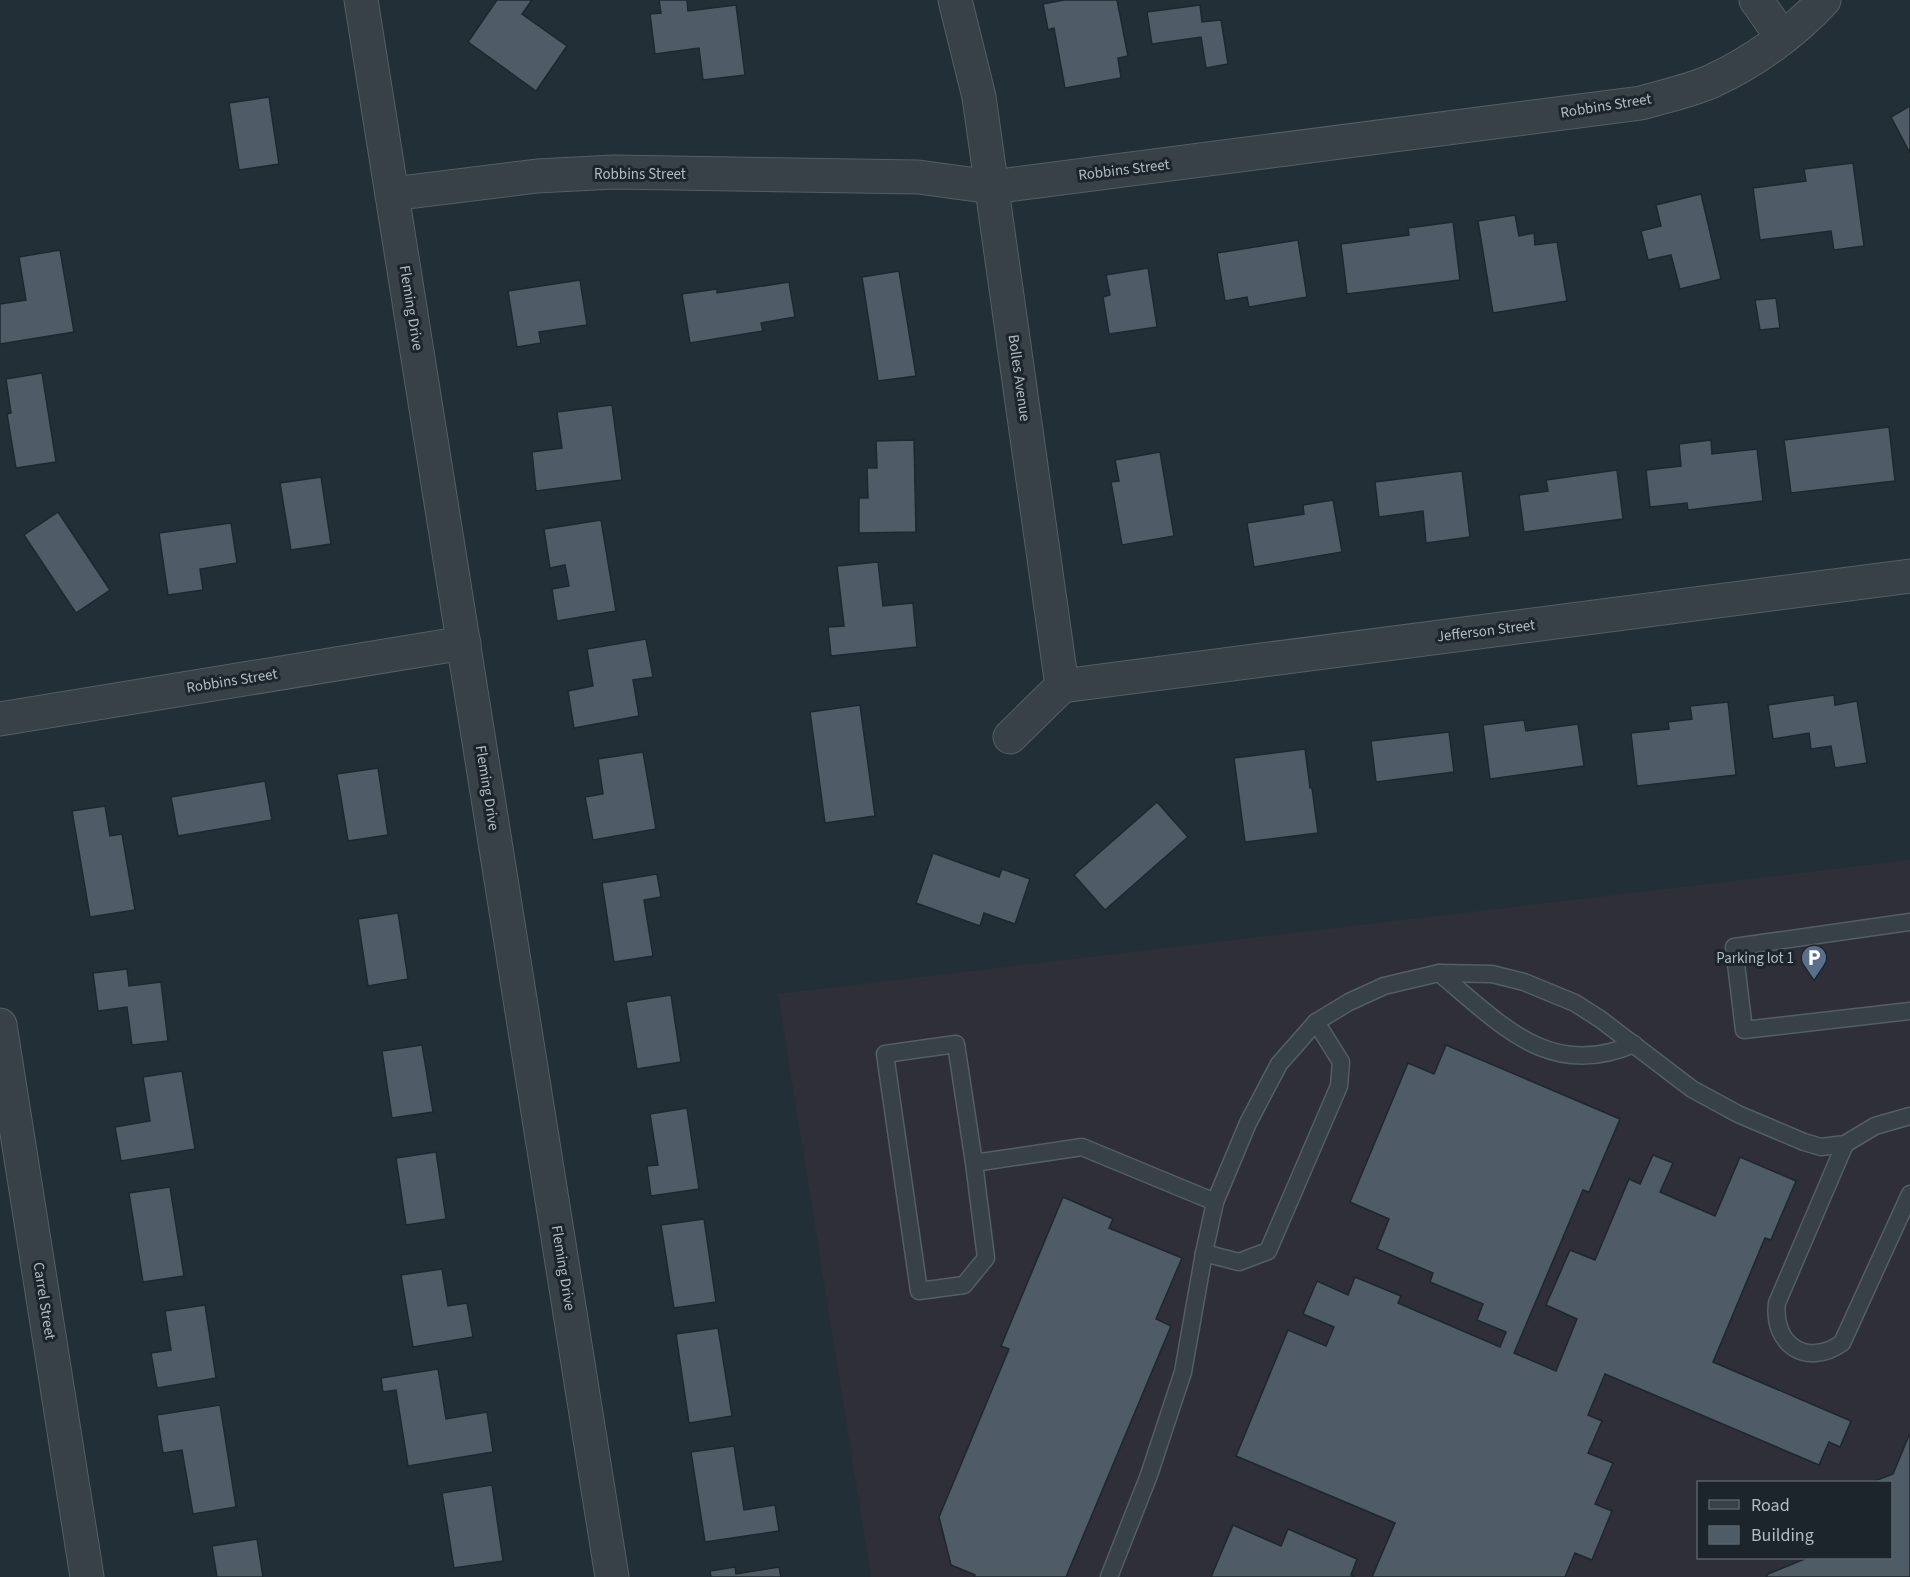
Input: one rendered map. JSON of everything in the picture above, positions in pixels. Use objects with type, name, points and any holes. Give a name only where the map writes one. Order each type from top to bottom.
[{"type":"street","name":"Fleming Drive","points":[[361,0],[612,1577]]},
{"type":"street","name":"Bolles Avenue","points":[[955,0],[979,97],[1062,686]]},
{"type":"street","points":[[1756,0],[1782,37]]},
{"type":"street","name":"Robbins Street","points":[[392,194],[537,176],[614,172],[918,177],[992,187],[1641,102],[1686,91],[1743,65],[1809,17],[1824,0]]},
{"type":"street","name":"Jefferson Street","points":[[1062,686],[1910,576]]},
{"type":"street","name":"Robbins Street","points":[[0,719],[464,643]]},
{"type":"street","points":[[1010,737],[1062,686]]},
{"type":"street","name":"Carrel Street","points":[[0,1025],[87,1577]]},
{"type":"lane","points":[[1910,922],[1734,947],[1744,1030],[1910,1011]]},
{"type":"lane","points":[[1439,973],[1514,1034],[1532,1045],[1561,1055],[1596,1056],[1634,1044]]},
{"type":"lane","points":[[1109,1577],[1149,1475],[1183,1372],[1215,1202],[1248,1123],[1279,1064],[1316,1022],[1349,1002],[1384,986],[1439,973],[1492,974],[1524,981],[1575,1003],[1634,1044],[1692,1089],[1738,1114],[1804,1142],[1821,1147],[1845,1144],[1875,1126],[1910,1116]]},
{"type":"lane","points":[[1204,1253],[1239,1262],[1268,1251],[1339,1086],[1341,1062],[1316,1022]]},
{"type":"lane","points":[[956,1044],[974,1163],[986,1258],[964,1285],[919,1291],[885,1054],[956,1044]]},
{"type":"lane","points":[[1845,1144],[1777,1302],[1775,1316],[1778,1330],[1785,1341],[1796,1349],[1820,1354],[1842,1343],[1910,1194]]},
{"type":"lane","points":[[974,1163],[1082,1147],[1215,1202]]},
{"type":"shaded area","points":[[1910,860],[1910,1577],[871,1577],[778,994]]},
{"type":"building","points":[[497,0],[532,0],[522,14],[567,46],[536,91],[468,42]]},
{"type":"building","points":[[659,0],[687,0],[688,11],[736,5],[745,75],[703,80],[699,48],[655,54],[650,14],[661,13]]},
{"type":"building","points":[[1064,0],[1117,0],[1128,56],[1118,58],[1121,78],[1065,88],[1054,28],[1048,30],[1043,4]]},
{"type":"building","points":[[1200,5],[1202,22],[1221,20],[1228,64],[1206,68],[1201,37],[1152,44],[1147,12]]},
{"type":"building","points":[[269,97],[279,164],[239,170],[229,103]]},
{"type":"building","points":[[1910,106],[1910,153],[1891,117]]},
{"type":"building","points":[[1853,163],[1864,246],[1834,250],[1831,231],[1760,240],[1753,188],[1806,181],[1804,169]]},
{"type":"building","points":[[1701,194],[1721,279],[1680,289],[1671,255],[1648,260],[1641,231],[1661,226],[1656,205]]},
{"type":"building","points":[[1515,215],[1519,236],[1534,233],[1535,245],[1557,242],[1567,301],[1493,313],[1478,221]]},
{"type":"building","points":[[1453,222],[1460,280],[1347,294],[1341,244],[1409,235],[1408,228]]},
{"type":"building","points":[[1298,240],[1307,297],[1249,307],[1247,297],[1225,301],[1217,253]]},
{"type":"building","points":[[60,250],[74,332],[0,344],[0,304],[26,300],[19,257]]},
{"type":"building","points":[[1148,268],[1157,327],[1109,334],[1103,297],[1110,295],[1106,275]]},
{"type":"building","points":[[899,271],[916,376],[878,381],[862,277]]},
{"type":"building","points":[[580,280],[587,325],[539,332],[541,343],[517,347],[508,291]]},
{"type":"building","points":[[789,282],[795,317],[761,323],[763,331],[690,343],[682,294],[717,289],[717,293]]},
{"type":"building","points":[[1776,298],[1780,328],[1760,330],[1755,300]]},
{"type":"building","points":[[42,373],[56,462],[16,468],[7,414],[11,413],[6,379]]},
{"type":"building","points":[[612,405],[622,480],[536,491],[532,452],[562,448],[557,412]]},
{"type":"building","points":[[1889,427],[1895,481],[1791,493],[1784,440]]},
{"type":"building","points":[[914,440],[916,532],[859,533],[859,498],[868,498],[867,468],[877,468],[876,441]]},
{"type":"building","points":[[1711,440],[1712,454],[1757,449],[1763,501],[1688,510],[1687,503],[1650,507],[1646,470],[1681,466],[1679,444]]},
{"type":"building","points":[[1160,452],[1174,536],[1122,545],[1111,482],[1119,481],[1115,460]]},
{"type":"building","points":[[1617,470],[1623,519],[1524,532],[1519,495],[1548,491],[1546,480]]},
{"type":"building","points":[[1462,471],[1470,537],[1426,543],[1423,511],[1379,517],[1375,482]]},
{"type":"building","points":[[321,477],[331,544],[291,550],[280,483]]},
{"type":"building","points":[[1333,500],[1342,552],[1254,567],[1247,523],[1304,514],[1303,505]]},
{"type":"building","points":[[58,512],[110,590],[76,613],[24,535]]},
{"type":"building","points":[[601,520],[616,611],[557,621],[552,589],[569,586],[565,565],[550,568],[544,529]]},
{"type":"building","points":[[231,523],[237,563],[200,569],[203,590],[168,595],[159,533]]},
{"type":"building","points":[[878,562],[883,606],[913,603],[917,647],[831,656],[828,627],[844,626],[837,566]]},
{"type":"building","points":[[646,639],[653,677],[633,680],[639,716],[574,728],[568,691],[593,686],[587,649]]},
{"type":"building","points":[[1834,695],[1835,705],[1857,701],[1867,763],[1835,768],[1831,746],[1811,749],[1809,733],[1773,739],[1768,705]]},
{"type":"building","points":[[1728,702],[1736,775],[1637,786],[1631,733],[1669,729],[1668,722],[1692,719],[1690,706]]},
{"type":"building","points":[[860,705],[875,816],[825,823],[810,712]]},
{"type":"building","points":[[1524,720],[1526,731],[1578,724],[1584,766],[1490,779],[1483,725]]},
{"type":"building","points":[[1449,732],[1454,772],[1376,782],[1371,741]]},
{"type":"building","points":[[1305,749],[1318,833],[1245,842],[1234,758]]},
{"type":"building","points":[[643,752],[656,829],[593,840],[585,797],[603,794],[598,759]]},
{"type":"building","points":[[378,768],[388,835],[348,841],[337,774]]},
{"type":"building","points":[[265,781],[272,820],[178,836],[171,797]]},
{"type":"building","points":[[1157,802],[1188,837],[1105,910],[1074,875]]},
{"type":"building","points":[[105,806],[110,836],[122,834],[135,910],[90,917],[72,811]]},
{"type":"building","points":[[933,853],[999,877],[1002,869],[1030,879],[1015,924],[984,913],[980,926],[916,903]]},
{"type":"building","points":[[657,874],[661,897],[644,900],[653,956],[614,962],[602,883]]},
{"type":"building","points":[[398,913],[408,979],[368,986],[358,919]]},
{"type":"building","points":[[127,969],[129,986],[161,982],[168,1041],[132,1045],[127,1007],[98,1011],[93,973]]},
{"type":"building","points":[[671,995],[681,1062],[637,1069],[626,1002]]},
{"type":"building","points":[[422,1045],[433,1112],[392,1118],[382,1051]]},
{"type":"building","points":[[1446,1045],[1620,1119],[1589,1192],[1583,1190],[1514,1353],[1556,1371],[1577,1319],[1546,1305],[1570,1250],[1595,1260],[1629,1179],[1640,1184],[1653,1155],[1673,1163],[1660,1192],[1715,1216],[1740,1157],[1796,1181],[1771,1240],[1765,1238],[1713,1362],[1851,1421],[1840,1447],[1829,1442],[1819,1465],[1605,1374],[1588,1415],[1602,1421],[1588,1453],[1613,1463],[1595,1504],[1612,1511],[1592,1560],[1575,1553],[1565,1577],[1372,1577],[1395,1523],[1236,1456],[1288,1330],[1326,1346],[1334,1327],[1303,1314],[1317,1281],[1348,1295],[1355,1277],[1401,1296],[1398,1303],[1500,1347],[1506,1332],[1477,1320],[1483,1304],[1430,1282],[1433,1273],[1377,1249],[1389,1219],[1350,1202],[1408,1063],[1434,1074]]},
{"type":"building","points":[[182,1071],[195,1149],[121,1161],[115,1127],[150,1121],[143,1077]]},
{"type":"building","points":[[687,1108],[699,1189],[651,1196],[647,1166],[658,1165],[650,1114]]},
{"type":"building","points":[[436,1152],[446,1219],[406,1225],[396,1158]]},
{"type":"building","points":[[170,1187],[184,1276],[143,1282],[129,1193]]},
{"type":"building","points":[[1063,1197],[1113,1219],[1109,1228],[1182,1258],[1156,1319],[1171,1326],[1066,1577],[974,1577],[975,1575],[951,1565],[939,1517],[1009,1349],[1001,1346]]},
{"type":"building","points":[[704,1219],[716,1302],[674,1308],[661,1225]]},
{"type":"building","points":[[442,1269],[448,1306],[467,1303],[473,1337],[413,1347],[401,1275]]},
{"type":"building","points":[[205,1305],[216,1378],[157,1388],[151,1353],[171,1350],[165,1311]]},
{"type":"building","points":[[718,1328],[732,1416],[689,1423],[676,1334]]},
{"type":"building","points":[[438,1369],[446,1419],[487,1412],[493,1452],[408,1466],[396,1390],[383,1392],[381,1378]]},
{"type":"building","points":[[220,1405],[236,1507],[193,1514],[182,1450],[163,1453],[157,1415]]},
{"type":"building","points":[[1910,1433],[1910,1577],[1766,1577],[1768,1574],[1805,1559],[1892,1559],[1892,1481],[1875,1481],[1893,1474]]},
{"type":"building","points":[[734,1446],[744,1510],[775,1505],[779,1531],[705,1542],[691,1452]]},
{"type":"building","points":[[492,1485],[503,1561],[454,1568],[442,1493]]},
{"type":"building","points":[[1233,1525],[1281,1546],[1288,1529],[1357,1559],[1351,1575],[1355,1577],[1211,1577]]},
{"type":"building","points":[[257,1539],[263,1577],[217,1577],[212,1546]]},
{"type":"building","points":[[735,1567],[736,1574],[779,1567],[781,1577],[711,1577],[710,1571]]},
{"type":"place","name":"Parking lot 1","points":[[1814,981]]}]
